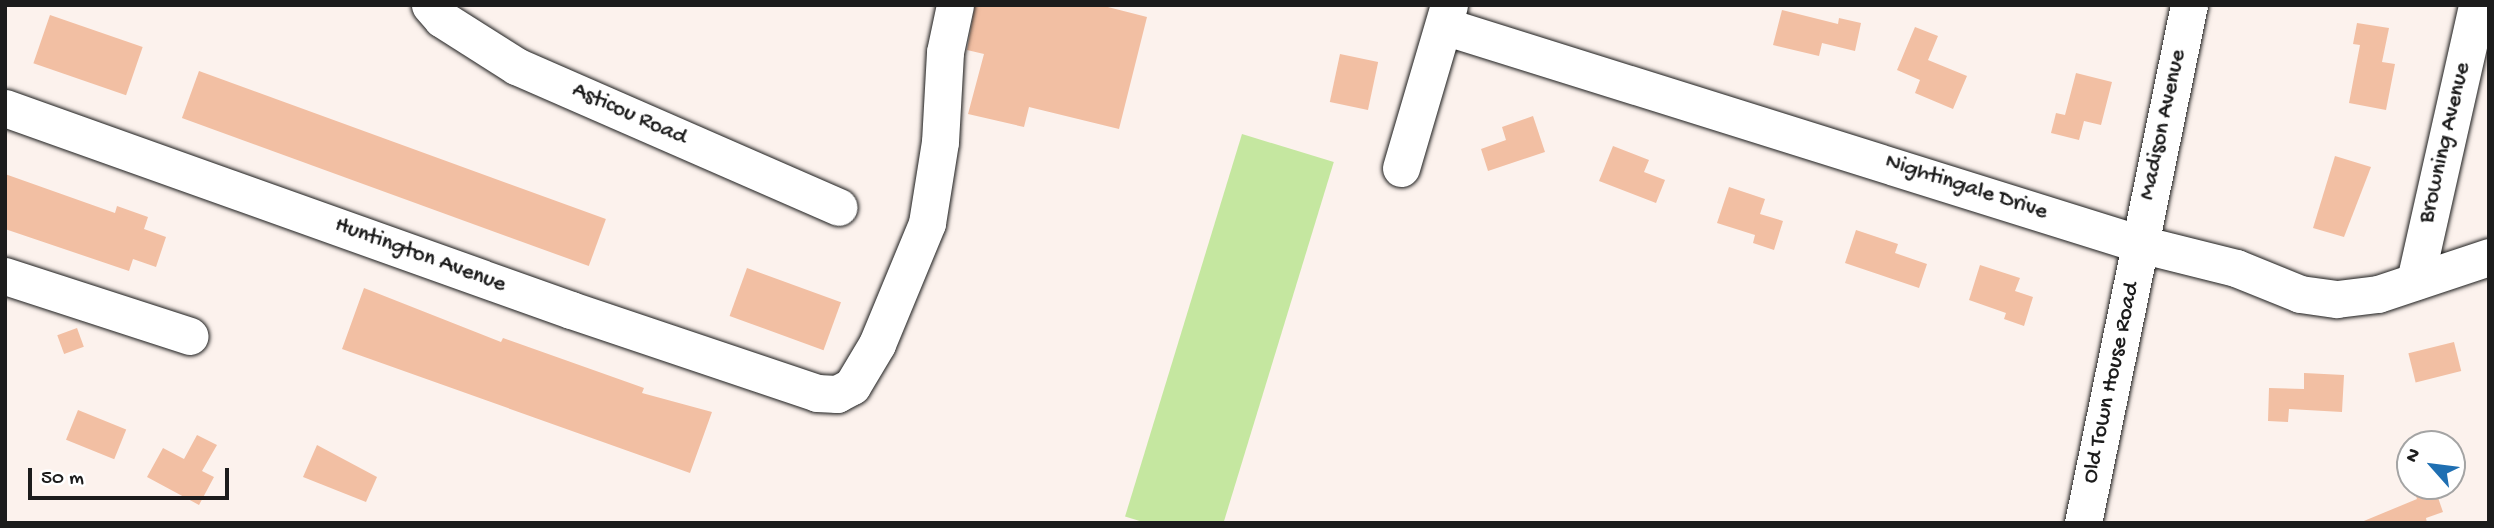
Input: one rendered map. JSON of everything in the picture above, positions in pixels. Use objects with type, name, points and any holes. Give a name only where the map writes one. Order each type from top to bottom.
[{"type":"street","name":"Asticou Road","points":[[430,5],[442,19],[516,66],[838,207]]},
{"type":"street","name":"Huntington Avenue","points":[[5,108],[571,310],[817,393],[837,394],[852,386],[877,344],[927,223],[940,142],[945,52],[955,5]]},
{"type":"street","name":"Madison Avenue","points":[[2140,244],[2189,5]]},
{"type":"street","name":"Browning Avenue","points":[[2415,281],[2477,5]]},
{"type":"street","name":"Nightingale Drive","points":[[1447,15],[2140,244],[2236,268],[2300,294],[2337,299],[2378,294],[2489,257]]},
{"type":"street","points":[[1401,168],[1447,15]]},
{"type":"street","name":"Old Town House Road","points":[[2083,523],[2140,244]]},
{"type":"street","points":[[5,276],[190,336]]},
{"type":"green space","points":[[1242,134],[1334,162],[1223,523],[1146,523],[1125,517]]},
{"type":"building","points":[[975,5],[1100,5],[1147,17],[1119,129],[1029,107],[1024,127],[968,114],[984,54],[967,50]]},
{"type":"building","points":[[1782,10],[1838,24],[1839,18],[1861,23],[1855,51],[1822,43],[1819,56],[1773,45]]},
{"type":"building","points":[[50,15],[143,47],[126,95],[33,63]]},
{"type":"building","points":[[2357,23],[2389,28],[2382,62],[2395,64],[2386,110],[2349,103],[2360,45],[2353,44]]},
{"type":"building","points":[[1915,27],[1938,36],[1928,60],[1967,76],[1953,109],[1915,93],[1920,80],[1897,70]]},
{"type":"building","points":[[1340,54],[1378,62],[1368,110],[1330,102]]},
{"type":"building","points":[[199,71],[606,219],[589,266],[182,118]]},
{"type":"building","points":[[2076,73],[2112,82],[2101,125],[2084,121],[2079,140],[2051,133],[2056,113],[2065,115]]},
{"type":"building","points":[[1533,116],[1545,152],[1488,171],[1481,149],[1506,140],[1502,127]]},
{"type":"building","points":[[1613,146],[1649,160],[1644,172],[1665,180],[1656,203],[1599,181]]},
{"type":"building","points":[[2335,156],[2371,167],[2344,237],[2313,228]]},
{"type":"building","points":[[5,174],[115,213],[117,206],[148,217],[144,229],[166,237],[156,267],[133,259],[129,271],[5,229]]},
{"type":"building","points":[[1729,187],[1765,199],[1760,214],[1783,221],[1774,250],[1753,243],[1755,235],[1717,223]]},
{"type":"building","points":[[1856,230],[1898,244],[1895,253],[1927,264],[1919,288],[1845,263]]},
{"type":"building","points":[[1980,265],[2020,278],[2015,291],[2033,297],[2024,326],[2004,319],[2006,313],[1969,300]]},
{"type":"building","points":[[747,268],[841,302],[824,350],[730,316]]},
{"type":"building","points":[[364,288],[501,342],[503,338],[644,388],[642,393],[712,412],[690,473],[342,349]]},
{"type":"building","points":[[77,328],[84,347],[64,354],[57,335]]},
{"type":"building","points":[[2454,342],[2461,371],[2416,382],[2408,353]]},
{"type":"building","points":[[2304,373],[2344,375],[2342,412],[2289,409],[2288,422],[2268,421],[2269,388],[2304,389]]},
{"type":"building","points":[[78,410],[126,429],[114,459],[66,440]]},
{"type":"building","points":[[197,435],[217,445],[202,471],[214,477],[199,505],[147,477],[163,448],[184,459]]},
{"type":"building","points":[[317,445],[377,477],[366,502],[303,477]]},
{"type":"building","points":[[2415,500],[2439,500],[2443,512],[2426,518],[2427,523],[2359,523]]}]
